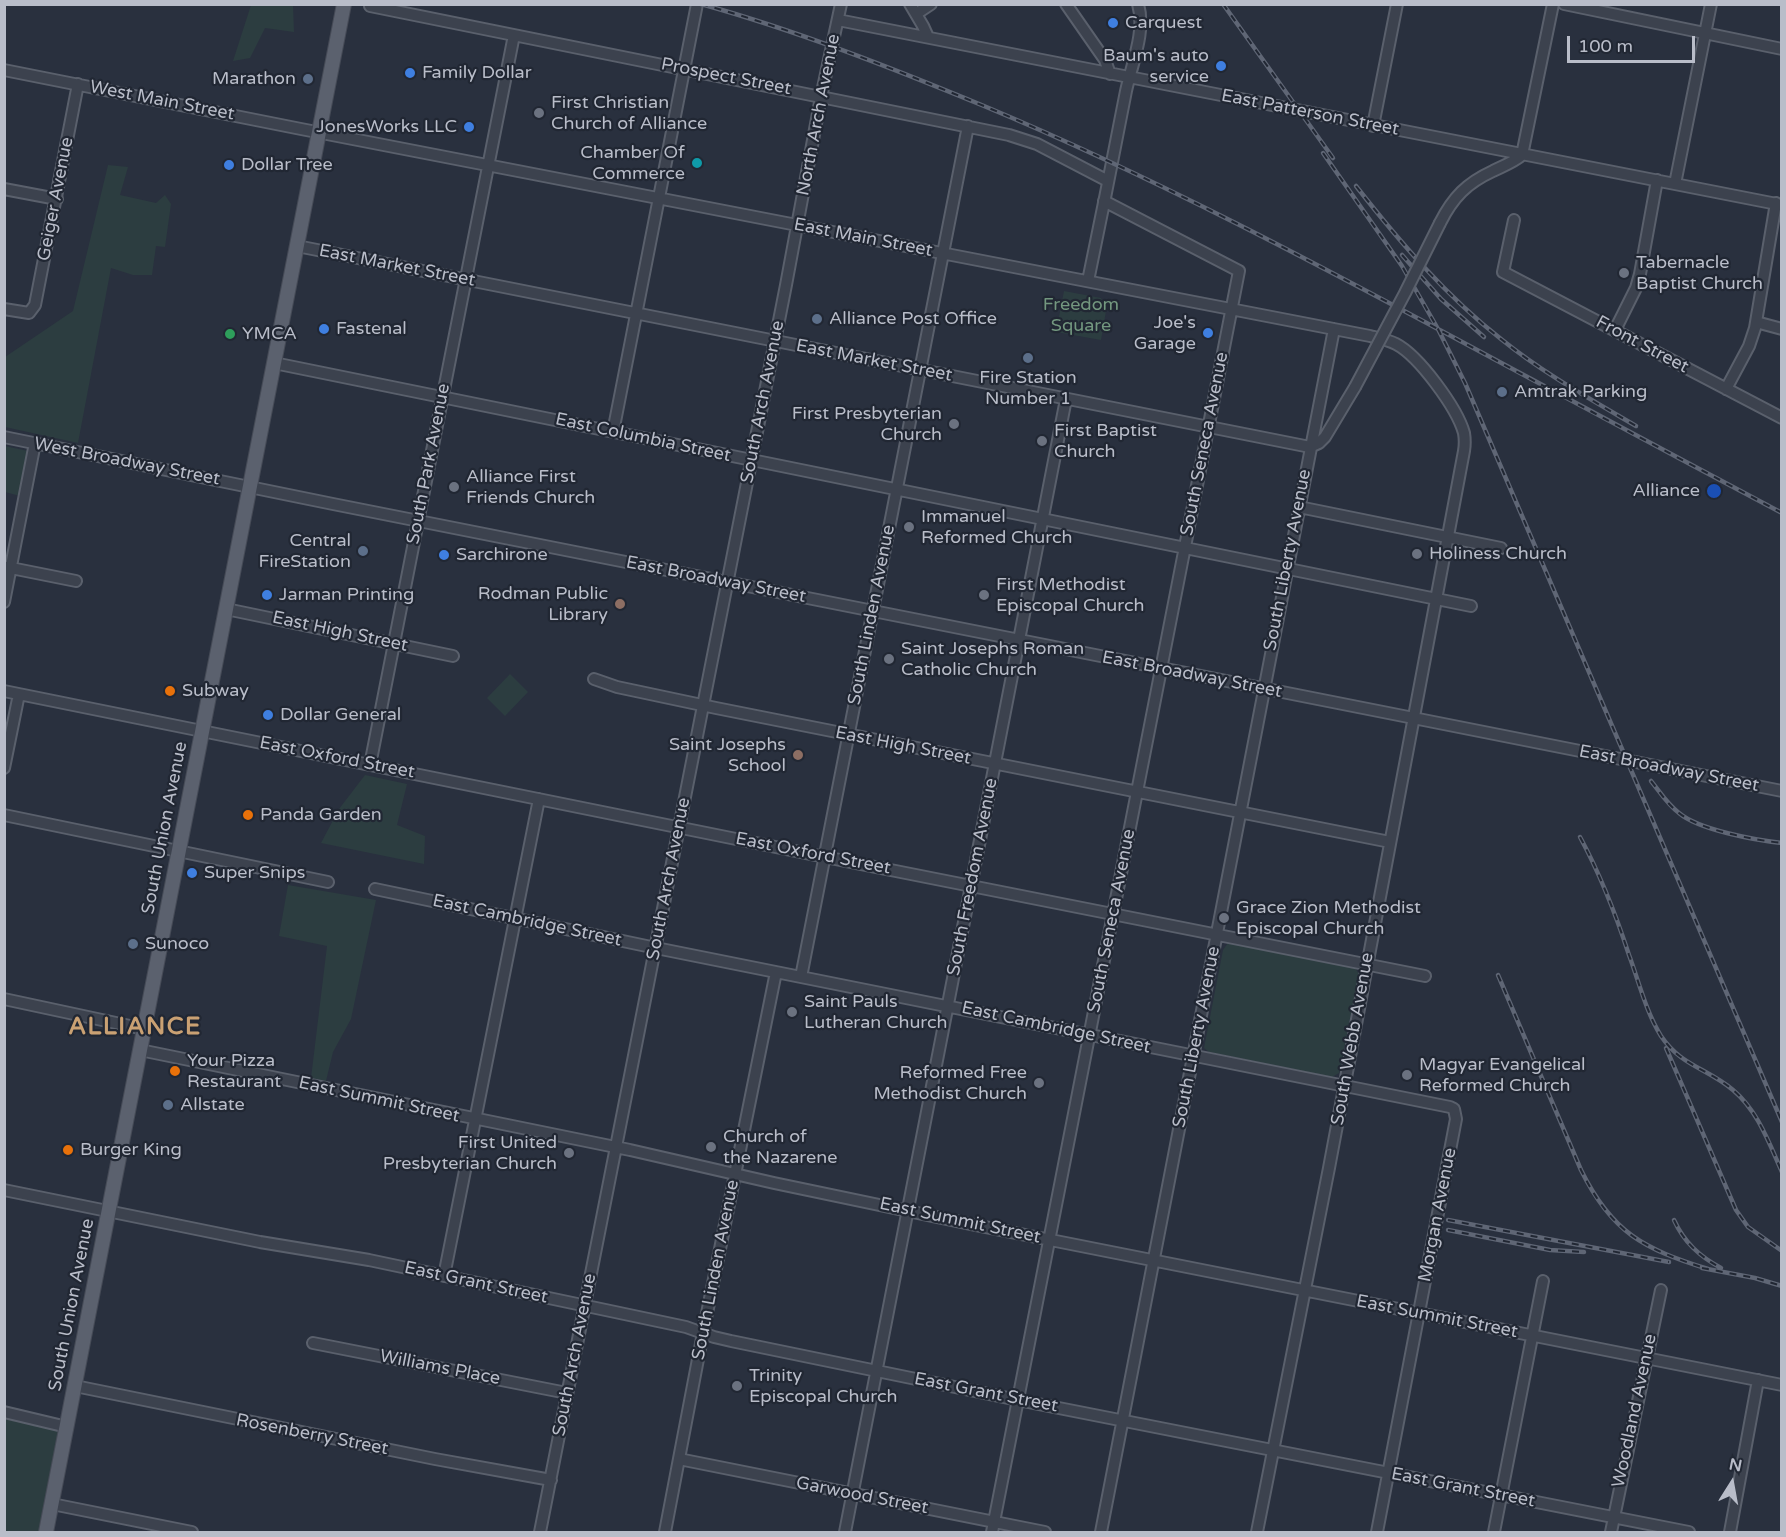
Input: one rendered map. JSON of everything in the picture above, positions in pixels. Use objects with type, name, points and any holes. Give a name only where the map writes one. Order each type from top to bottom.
[{"type":"main road","name":"South Union Avenue","points":[[46,1533],[344,4]]},
{"type":"street","points":[[613,432],[697,4]]},
{"type":"street","name":"North Arch Avenue","points":[[797,225],[841,4]]},
{"type":"street","points":[[928,38],[913,9],[931,4]]},
{"type":"street","points":[[1066,4],[1105,60],[1110,74]]},
{"type":"street","points":[[1088,281],[1141,25],[1138,4]]},
{"type":"street","points":[[1373,126],[1397,4]]},
{"type":"street","points":[[1310,447],[1325,437],[1355,387],[1450,203],[1468,185],[1522,155],[1552,4]]},
{"type":"street","points":[[1564,4],[1782,49]]},
{"type":"street","points":[[1675,184],[1711,4]]},
{"type":"street","name":"Prospect Street","points":[[370,6],[968,126],[1034,143],[1108,182]]},
{"type":"street","name":"East Patterson Street","points":[[838,20],[1779,204]]},
{"type":"street","name":"South Park Avenue","points":[[370,765],[514,35]]},
{"type":"street","name":"West Main Street","points":[[4,69],[319,131]]},
{"type":"street","name":"Geiger Avenue","points":[[4,309],[31,312],[35,305],[78,84]]},
{"type":"street","name":"South Linden Avenue","points":[[801,977],[968,126]]},
{"type":"street","name":"East Main Street","points":[[319,131],[1334,329],[1385,340],[1405,350]]},
{"type":"street","points":[[1615,330],[1638,281],[1657,180]]},
{"type":"street","points":[[4,189],[57,199]]},
{"type":"street","name":"South Seneca Avenue","points":[[993,1527],[1239,271],[1104,201]]},
{"type":"street","points":[[1726,389],[1749,346],[1756,322],[1779,204]]},
{"type":"street","name":"Front Street","points":[[1514,220],[1503,272],[1782,418]]},
{"type":"street","name":"South Arch Avenue","points":[[540,1533],[797,225]]},
{"type":"street","name":"East Market Street","points":[[297,246],[1310,447]]},
{"type":"street","points":[[1756,322],[1782,329]]},
{"type":"street","name":"South Liberty Avenue","points":[[1101,1533],[1334,329]]},
{"type":"street","name":"South Webb Avenue","points":[[1257,1533],[1345,1086],[1464,451],[1464,433],[1456,415],[1443,393],[1405,350]]},
{"type":"street","name":"East Columbia Street","points":[[274,363],[1471,606]]},
{"type":"street","name":"South Freedom Avenue","points":[[845,1533],[1066,399]]},
{"type":"street","name":"West Broadway Street","points":[[4,437],[250,487]]},
{"type":"street","points":[[4,602],[8,568],[35,443]]},
{"type":"street","name":"East Broadway Street","points":[[250,487],[1782,791]]},
{"type":"street","points":[[1299,507],[1501,548]]},
{"type":"street","points":[[8,568],[76,581]]},
{"type":"street","name":"East High Street","points":[[226,609],[453,656]]},
{"type":"street","name":"East High Street","points":[[594,679],[634,691],[1390,842]]},
{"type":"street","name":"East Oxford Street","points":[[4,691],[1425,976]]},
{"type":"street","points":[[4,768],[19,694]]},
{"type":"street","points":[[444,1276],[540,799]]},
{"type":"street","points":[[4,815],[328,882]]},
{"type":"street","name":"East Cambridge Street","points":[[375,889],[1454,1109]]},
{"type":"street","name":"South Linden Avenue","points":[[665,1533],[776,972]]},
{"type":"street","points":[[4,999],[144,1029]]},
{"type":"street","name":"East Summit Street","points":[[140,1050],[616,1147],[1049,1240],[1782,1385]]},
{"type":"street","name":"Morgan Avenue","points":[[1377,1533],[1456,1119],[1454,1109]]},
{"type":"street","name":"East Grant Street","points":[[4,1190],[260,1242],[369,1260],[686,1327],[731,1341],[877,1372],[1689,1533]]},
{"type":"street","points":[[1494,1533],[1543,1281]]},
{"type":"street","name":"Woodland Avenue","points":[[1611,1533],[1661,1290]]},
{"type":"street","name":"Williams Place","points":[[313,1343],[567,1392]]},
{"type":"street","points":[[1730,1533],[1758,1380]]},
{"type":"street","name":"Rosenberry Street","points":[[75,1386],[435,1459],[551,1480]]},
{"type":"street","points":[[4,1412],[67,1427]]},
{"type":"street","name":"Garwood Street","points":[[679,1459],[852,1494],[993,1527],[1045,1533]]},
{"type":"street","points":[[52,1504],[192,1533]]},
{"type":"green space","points":[[251,5],[293,5],[294,32],[265,28],[250,58],[233,61]]},
{"type":"green space","points":[[108,165],[128,167],[120,195],[156,203],[165,195],[171,204],[165,247],[156,246],[152,275],[133,275],[111,268],[78,443],[5,427],[5,357],[73,311]]},
{"type":"green space","name":"Freedom Square","points":[[1064,291],[1101,298],[1106,311],[1101,340],[1056,332]]},
{"type":"green space","points":[[5,446],[28,451],[20,496],[5,492]]},
{"type":"green space","points":[[510,674],[528,692],[505,716],[487,698]]},
{"type":"green space","points":[[365,775],[407,784],[397,825],[425,836],[424,864],[321,843],[339,809]]},
{"type":"green space","points":[[288,885],[376,900],[351,1019],[333,1052],[326,1081],[311,1078],[327,946],[279,936]]},
{"type":"green space","points":[[1228,943],[1355,968],[1359,974],[1339,1073],[1332,1077],[1209,1052],[1204,1048],[1223,950]]},
{"type":"green space","points":[[4,1419],[60,1430],[39,1532],[5,1532]]},
{"type":"railway","points":[[701,4],[809,38],[880,64],[984,106],[1110,162],[1296,254],[1782,513]]},
{"type":"railway","points":[[1223,4],[1333,158]]},
{"type":"railway","points":[[1323,153],[1402,266],[1438,329],[1465,383],[1782,1122]]},
{"type":"railway","points":[[1356,186],[1424,267],[1461,305],[1517,351],[1550,374],[1636,426]]},
{"type":"railway","points":[[1402,255],[1441,299],[1484,337]]},
{"type":"railway","points":[[1651,781],[1671,806],[1688,819],[1728,833],[1782,843]]},
{"type":"railway","points":[[1580,837],[1607,895],[1647,1007],[1661,1036],[1677,1054],[1742,1098],[1762,1128],[1782,1172]]},
{"type":"railway","points":[[1498,975],[1581,1170],[1605,1209],[1632,1236],[1666,1254],[1708,1269]]},
{"type":"railway","points":[[1666,1048],[1736,1210],[1748,1227],[1782,1251]]},
{"type":"railway","points":[[1448,1220],[1669,1262]]},
{"type":"railway","points":[[1674,1220],[1682,1235],[1693,1248],[1721,1268]]},
{"type":"railway","points":[[1448,1230],[1550,1250],[1584,1252]]},
{"type":"railway","points":[[1702,1268],[1755,1278],[1782,1286]]},
{"type":"place","name":"Carquest","points":[[1113,23]]},
{"type":"place","name":"Baum's auto service","points":[[1221,66]]},
{"type":"place","name":"Family Dollar","points":[[410,73]]},
{"type":"place","name":"Marathon","points":[[308,79]]},
{"type":"place","name":"First Christian Church of Alliance","points":[[539,113]]},
{"type":"place","name":"JonesWorks LLC","points":[[469,127]]},
{"type":"place","name":"Chamber Of Commerce","points":[[697,163]]},
{"type":"place","name":"Dollar Tree","points":[[229,165]]},
{"type":"place","name":"Tabernacle Baptist Church","points":[[1624,273]]},
{"type":"place","name":"Alliance Post Office","points":[[817,319]]},
{"type":"place","name":"Fastenal","points":[[324,329]]},
{"type":"place","name":"Joe's Garage","points":[[1208,333]]},
{"type":"place","name":"YMCA","points":[[230,334]]},
{"type":"place","name":"Fire Station Number 1","points":[[1028,358]]},
{"type":"place","name":"Amtrak Parking","points":[[1502,392]]},
{"type":"place","name":"First Presbyterian Church","points":[[954,424]]},
{"type":"place","name":"First Baptist Church","points":[[1042,441]]},
{"type":"place","name":"Alliance First Friends Church","points":[[454,487]]},
{"type":"place","name":"Alliance","points":[[1714,491]]},
{"type":"place","name":"Immanuel Reformed Church","points":[[909,527]]},
{"type":"place","name":"Central FireStation","points":[[363,551]]},
{"type":"place","name":"Holiness Church","points":[[1417,554]]},
{"type":"place","name":"Sarchirone","points":[[444,555]]},
{"type":"place","name":"Jarman Printing","points":[[267,595]]},
{"type":"place","name":"First Methodist Episcopal Church","points":[[984,595]]},
{"type":"place","name":"Rodman Public Library","points":[[620,604]]},
{"type":"place","name":"Saint Josephs Roman Catholic Church","points":[[889,659]]},
{"type":"place","name":"Subway","points":[[170,691]]},
{"type":"place","name":"Dollar General","points":[[268,715]]},
{"type":"place","name":"Saint Josephs School","points":[[798,755]]},
{"type":"place","name":"Panda Garden","points":[[248,815]]},
{"type":"place","name":"Super Snips","points":[[192,873]]},
{"type":"place","name":"Grace Zion Methodist Episcopal Church","points":[[1224,918]]},
{"type":"place","name":"Sunoco","points":[[133,944]]},
{"type":"place","name":"Saint Pauls Lutheran Church","points":[[792,1012]]},
{"type":"place","name":"Your Pizza Restaurant","points":[[175,1071]]},
{"type":"place","name":"Magyar Evangelical Reformed Church","points":[[1407,1075]]},
{"type":"place","name":"Reformed Free Methodist Church","points":[[1039,1083]]},
{"type":"place","name":"Allstate","points":[[168,1105]]},
{"type":"place","name":"Church of the Nazarene","points":[[711,1147]]},
{"type":"place","name":"Burger King","points":[[68,1150]]},
{"type":"place","name":"First United Presbyterian Church","points":[[569,1153]]},
{"type":"place","name":"Trinity Episcopal Church","points":[[737,1386]]},
{"type":"district","name":"ALLIANCE","points":[[135,1028]]}]
